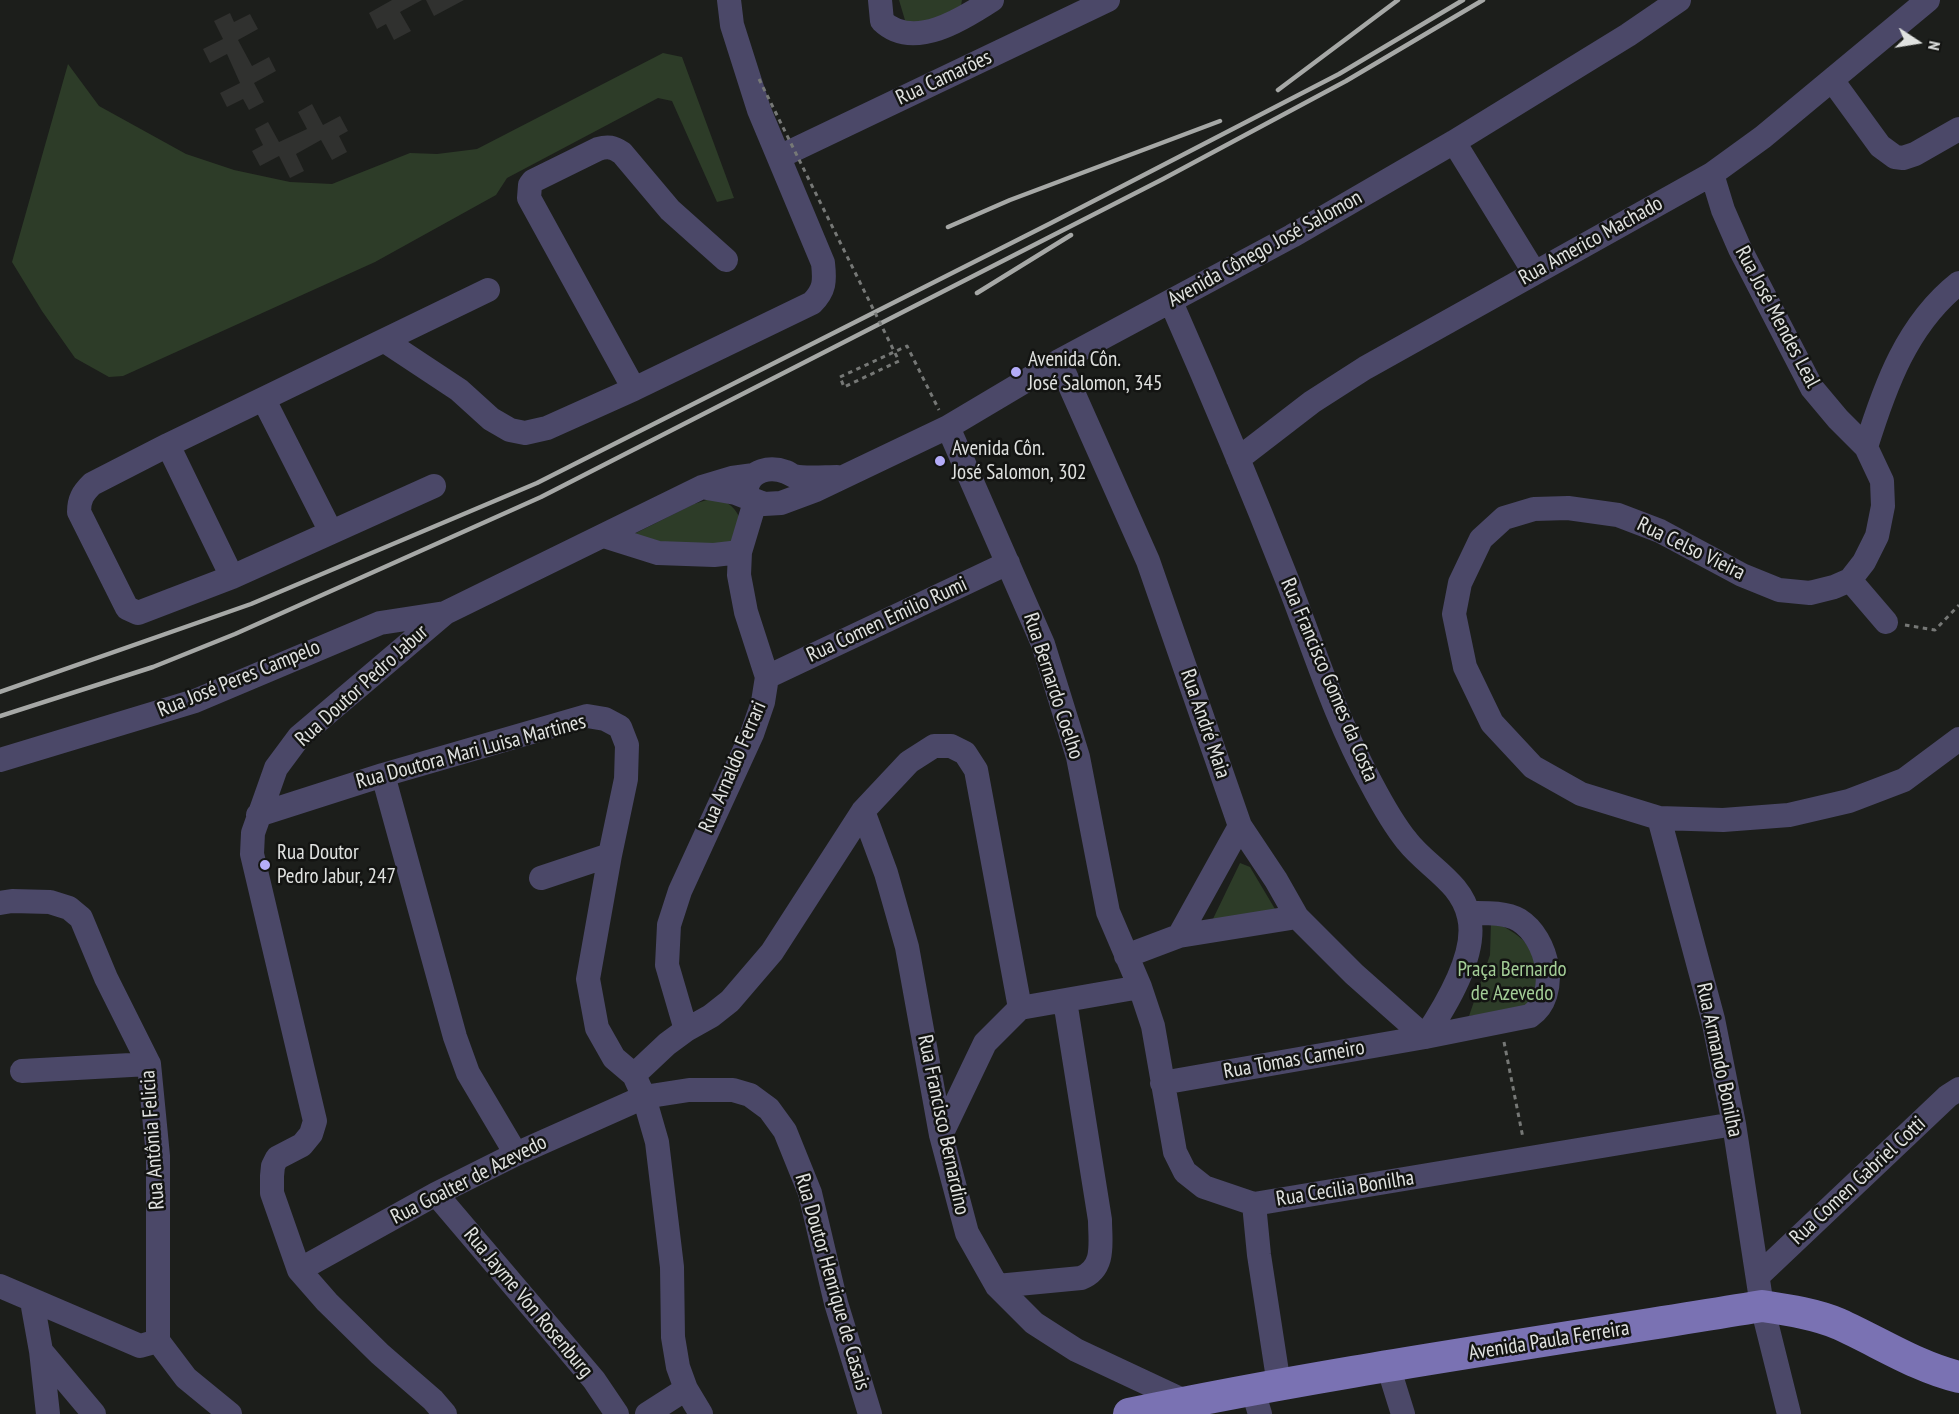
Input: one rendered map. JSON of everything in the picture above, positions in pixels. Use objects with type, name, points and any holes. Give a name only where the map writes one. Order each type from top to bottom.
[{"type":"main road","name":"Avenida Paula Ferreira","points":[[1129,1414],[1187,1402],[1264,1397],[1388,1366],[1762,1306],[1808,1314],[1838,1324],[1939,1372],[1959,1377]]},
{"type":"street","points":[[385,341],[459,390],[491,419],[510,430],[525,433],[547,428],[634,389],[812,303],[822,293],[825,281],[823,263],[759,110],[732,25],[729,0]]},
{"type":"street","points":[[880,0],[882,21],[889,28],[908,33],[931,32],[987,2]]},
{"type":"street","name":"Rua Camarões","points":[[779,157],[1108,0]]},
{"type":"street","name":"Avenida Cônego José Salomon","points":[[789,500],[816,490],[948,427],[1059,361],[1292,236],[1454,142],[1628,35],[1679,0]]},
{"type":"street","name":"Rua Americo Machado","points":[[1238,459],[1312,402],[1365,368],[1712,174],[1763,137],[1928,0]]},
{"type":"street","points":[[1832,80],[1880,146],[1895,157],[1903,158],[1915,154],[1959,129]]},
{"type":"street","points":[[1454,142],[1534,272]]},
{"type":"street","points":[[634,389],[529,198],[530,185],[533,181],[598,149],[614,148],[622,153],[670,210],[726,260]]},
{"type":"street","name":"Rua José Mendes Leal","points":[[1712,174],[1723,210],[1740,249],[1812,388],[1866,447]]},
{"type":"street","points":[[1886,622],[1850,580],[1864,562],[1877,536],[1883,506],[1882,481],[1866,447],[1877,412],[1912,334],[1939,299],[1959,283]]},
{"type":"street","points":[[434,486],[232,577],[146,612],[133,612],[127,608],[82,521],[79,504],[83,493],[92,484],[488,290]]},
{"type":"street","name":"Rua Francisco Gomes da Costa","points":[[1171,302],[1222,418],[1339,714],[1370,783],[1407,841],[1450,882],[1462,896],[1469,913]]},
{"type":"street","name":"Rua André Maia","points":[[1059,361],[1148,561],[1240,826],[1276,880],[1297,917],[1354,974],[1425,1037]]},
{"type":"street","points":[[264,400],[331,532]]},
{"type":"street","name":"Rua Bernardo Coelho","points":[[948,427],[1043,644],[1078,757],[1108,912],[1126,956]]},
{"type":"street","points":[[168,445],[232,577]]},
{"type":"street","points":[[702,487],[724,489],[752,500],[774,504],[789,500],[795,487],[794,476],[778,470],[763,471],[754,475],[749,480],[747,489],[752,500]]},
{"type":"street","name":"Rua Doutor Pedro Jabur","points":[[299,1270],[272,1193],[273,1166],[278,1158],[302,1145],[311,1134],[315,1121],[252,854],[253,833],[258,815],[276,768],[299,737],[445,613],[702,487],[732,478],[754,475]]},
{"type":"street","name":"Avenida Cônego José Salomon","points":[[794,476],[839,478]]},
{"type":"street","name":"Rua Arnaldo Ferrari","points":[[686,1030],[667,965],[669,925],[680,891],[752,734],[763,702],[767,677],[746,612],[739,575],[740,552],[752,500]]},
{"type":"street","name":"Rua Celso Vieira","points":[[1850,580],[1810,593],[1779,590],[1742,575],[1660,531],[1618,515],[1568,508],[1534,509],[1504,518],[1481,539],[1460,583],[1454,614],[1465,667],[1492,723],[1533,766],[1581,794],[1659,818],[1723,820],[1789,815],[1849,801],[1904,780],[1959,740]]},
{"type":"street","points":[[604,536],[658,553],[714,555],[740,552]]},
{"type":"street","name":"Rua Comen Emilio Rumi","points":[[767,677],[1008,564]]},
{"type":"street","name":"Rua José Peres Campelo","points":[[0,760],[195,701],[380,623],[445,613]]},
{"type":"street","name":"Rua Doutora Mari Luisa Martines","points":[[258,815],[383,775],[587,716],[605,719],[620,727],[627,745],[627,779],[610,855],[588,979],[597,1028],[614,1058],[639,1086]]},
{"type":"street","points":[[701,1414],[686,1389],[678,1367],[673,1337],[672,1267],[657,1142],[639,1086],[667,1044],[730,1001],[772,952],[863,812],[909,762],[934,746],[951,746],[965,753],[976,770],[1020,1008]]},
{"type":"street","points":[[383,775],[458,1046],[468,1073],[516,1154]]},
{"type":"street","name":"Rua Francisco Bernardino","points":[[863,812],[886,873],[907,946],[941,1135],[967,1233],[997,1286],[1034,1323],[1076,1350],[1187,1402]]},
{"type":"street","name":"Rua Armando Bonilha","points":[[1659,818],[1713,1019],[1734,1124],[1762,1306],[1789,1414]]},
{"type":"street","points":[[1179,936],[1240,826]]},
{"type":"street","points":[[541,878],[610,855]]},
{"type":"street","name":"Rua Antônia Felicia","points":[[0,903],[50,902],[69,908],[81,918],[106,978],[149,1064],[158,1156],[158,1341]]},
{"type":"street","points":[[1469,913],[1517,918],[1529,927],[1539,941],[1547,965],[1548,984],[1543,1002],[1536,1012],[1530,1016],[1425,1037],[1461,970],[1472,928],[1469,913]]},
{"type":"street","points":[[1126,956],[1179,936],[1297,917]]},
{"type":"street","name":"Rua Cecilia Bonilha","points":[[1126,956],[1140,987],[1153,1026],[1175,1152],[1185,1172],[1204,1187],[1254,1204],[1734,1124]]},
{"type":"street","points":[[941,1135],[985,1043],[1020,1008],[1140,987]]},
{"type":"street","points":[[997,1286],[1081,1278],[1090,1274],[1096,1267],[1100,1255],[1100,1220],[1065,1001]]},
{"type":"street","name":"Rua Tomas Carneiro","points":[[1162,1083],[1425,1037]]},
{"type":"street","points":[[22,1071],[149,1064]]},
{"type":"street","name":"Rua Goalter de Azevedo","points":[[299,1270],[639,1086]]},
{"type":"street","name":"Rua Doutor Henrique de Casais","points":[[639,1086],[689,1090],[733,1090],[750,1095],[769,1109],[785,1131],[810,1193],[836,1303],[870,1414]]},
{"type":"street","name":"Rua Comen Gabriel Cotti","points":[[1758,1276],[1948,1096],[1959,1089]]},
{"type":"street","name":"Rua Jayme Von Rosenburg","points":[[436,1194],[594,1380],[617,1414]]},
{"type":"street","points":[[1254,1204],[1259,1255],[1264,1397]]},
{"type":"street","points":[[299,1270],[327,1302],[380,1354],[433,1400],[445,1414]]},
{"type":"street","points":[[0,1286],[140,1346],[158,1341],[186,1378],[230,1414]]},
{"type":"street","points":[[32,1301],[41,1351],[48,1414]]},
{"type":"street","points":[[41,1351],[94,1414]]},
{"type":"street","points":[[1388,1366],[1403,1414]]},
{"type":"street","points":[[647,1414],[686,1389]]},
{"type":"path","points":[[759,79],[899,361],[844,387],[840,377],[907,346],[948,427]]},
{"type":"path","points":[[1886,622],[1935,630],[1959,605]]},
{"type":"path","points":[[1500,1022],[1527,1158]]},
{"type":"green space","points":[[899,0],[962,0],[960,11],[907,27]]},
{"type":"green space","points":[[663,53],[682,57],[734,198],[717,202],[672,101],[658,98],[507,178],[496,195],[375,262],[123,376],[109,377],[75,358],[42,311],[12,262],[68,64],[99,106],[186,154],[234,170],[290,182],[332,184],[410,153],[437,154],[477,149]]},
{"type":"green space","points":[[713,498],[730,505],[741,520],[735,541],[723,549],[624,539],[694,504]]},
{"type":"green space","points":[[1240,863],[1250,867],[1275,909],[1211,923]]},
{"type":"green space","name":"Praça Bernardo de Azevedo","points":[[1495,922],[1526,943],[1540,978],[1529,1004],[1514,1011],[1469,1016],[1490,955],[1491,923]]},
{"type":"building","points":[[392,0],[422,0],[400,12],[411,31],[394,40],[386,24],[377,29],[369,13]]},
{"type":"building","points":[[426,0],[464,0],[434,16]]},
{"type":"building","points":[[230,13],[234,22],[250,14],[258,29],[238,40],[252,66],[269,57],[276,71],[254,83],[264,102],[249,110],[243,99],[227,107],[220,93],[240,83],[227,54],[210,63],[203,49],[223,39],[214,21]]},
{"type":"building","points":[[312,104],[323,125],[340,116],[348,131],[339,136],[347,152],[332,160],[321,140],[296,154],[304,171],[290,178],[279,156],[260,166],[252,151],[263,145],[255,129],[268,122],[279,142],[307,129],[298,112]]},
{"type":"railway","points":[[1278,90],[1398,0]]},
{"type":"railway","points":[[0,692],[251,604],[537,483],[1051,223],[1339,74],[1463,0]]},
{"type":"railway","points":[[0,716],[153,667],[235,634],[541,497],[1163,179],[1346,81],[1483,0]]},
{"type":"railway","points":[[948,227],[1010,200],[1220,121]]},
{"type":"railway","points":[[977,293],[1071,235]]},
{"type":"place","name":"Avenida Côn. José Salomon, 345","points":[[1016,372]]},
{"type":"place","name":"Avenida Côn. José Salomon, 302","points":[[940,461]]},
{"type":"place","name":"Rua Doutor Pedro Jabur, 247","points":[[265,865]]}]
